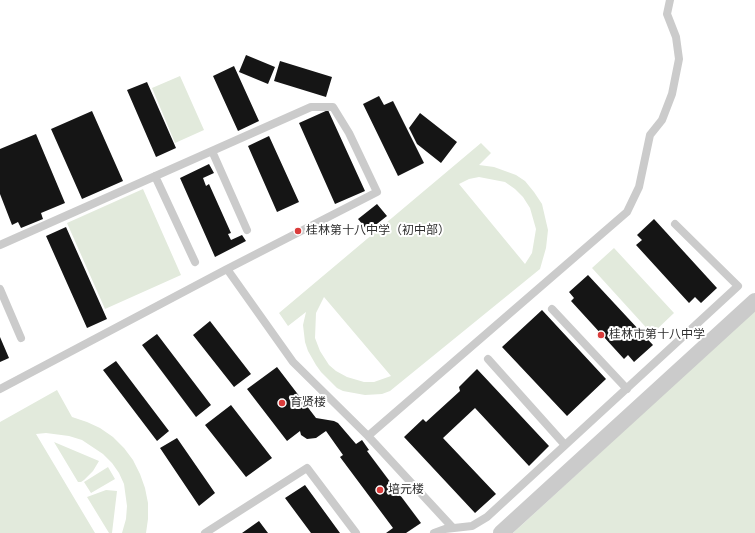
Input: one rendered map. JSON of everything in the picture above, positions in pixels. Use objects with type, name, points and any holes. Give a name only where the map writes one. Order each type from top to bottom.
[{"type":"street","points":[[501,533],[755,301]]},
{"type":"lane","points":[[368,436],[627,212],[640,186],[650,135],[662,120],[672,94],[679,59],[676,37],[666,14],[670,0]]},
{"type":"lane","points":[[0,246],[311,107],[333,108],[349,133],[377,192],[227,269],[0,389]]},
{"type":"lane","points":[[212,151],[247,230]]},
{"type":"lane","points":[[155,176],[195,262]]},
{"type":"lane","points":[[434,533],[453,528],[472,526],[487,517],[738,286],[675,224]]},
{"type":"lane","points":[[227,269],[293,362],[368,436],[453,528]]},
{"type":"lane","points":[[0,289],[21,338]]},
{"type":"lane","points":[[552,309],[627,389]]},
{"type":"lane","points":[[488,359],[565,445]]},
{"type":"lane","points":[[205,533],[307,468],[356,533]]},
{"type":"shaded area","points":[[180,76],[204,130],[175,143],[152,88]]},
{"type":"shaded area","points":[[481,143],[491,153],[479,165],[494,167],[516,175],[525,181],[542,204],[548,230],[546,248],[540,269],[390,391],[382,394],[365,395],[343,391],[337,388],[321,372],[308,351],[305,342],[303,325],[306,312],[288,326],[279,313]],"holes":[[[479,177],[505,182],[523,197],[530,208],[536,229],[532,253],[525,264],[459,184],[469,179]],[[324,297],[391,376],[374,382],[364,382],[347,377],[329,365],[320,351],[315,338],[316,313]]]},
{"type":"shaded area","points":[[143,189],[181,275],[105,309],[67,223]]},
{"type":"shaded area","points":[[614,248],[674,313],[652,334],[592,268]]},
{"type":"shaded area","points":[[755,310],[755,533],[513,533]]},
{"type":"shaded area","points":[[57,390],[72,417],[100,428],[113,437],[133,460],[145,488],[148,503],[146,533],[122,533],[126,519],[127,506],[124,484],[112,463],[103,454],[82,440],[69,436],[46,433],[36,434],[95,533],[0,533],[0,422]]},
{"type":"shaded area","points":[[54,442],[99,461],[93,471],[84,480],[78,482]]},
{"type":"shaded area","points":[[108,467],[115,479],[91,493],[84,482]]},
{"type":"shaded area","points":[[106,490],[117,491],[112,533],[109,533],[87,497]]},
{"type":"building","points":[[246,55],[275,67],[268,84],[239,72]]},
{"type":"building","points":[[280,61],[332,77],[326,97],[274,81]]},
{"type":"building","points":[[234,66],[259,121],[238,131],[213,76]]},
{"type":"building","points":[[147,82],[176,148],[156,157],[127,90]]},
{"type":"building","points":[[379,96],[384,105],[393,101],[424,163],[398,176],[363,104]]},
{"type":"building","points":[[328,110],[365,191],[335,204],[299,123]]},
{"type":"building","points":[[92,111],[123,181],[82,199],[51,129]]},
{"type":"building","points":[[420,113],[457,142],[441,163],[417,144],[409,128]]},
{"type":"building","points":[[36,134],[65,203],[41,213],[43,219],[21,228],[18,222],[12,225],[0,194],[0,149]]},
{"type":"building","points":[[269,136],[299,202],[277,212],[248,146]]},
{"type":"building","points":[[209,164],[214,173],[203,178],[206,186],[209,184],[231,233],[228,234],[231,240],[242,235],[246,241],[215,257],[180,178]]},
{"type":"building","points":[[377,204],[387,216],[368,231],[358,219]]},
{"type":"building","points":[[654,219],[717,288],[701,303],[695,297],[689,303],[636,245],[642,240],[637,235]]},
{"type":"building","points":[[66,227],[107,319],[87,328],[46,236]]},
{"type":"building","points":[[588,275],[653,345],[634,362],[628,355],[624,359],[571,301],[574,298],[569,292]]},
{"type":"building","points":[[542,310],[606,379],[567,416],[502,347]]},
{"type":"building","points":[[210,321],[251,374],[234,387],[193,335]]},
{"type":"building","points":[[157,334],[211,405],[196,417],[142,345]]},
{"type":"building","points":[[0,337],[9,358],[0,362]]},
{"type":"building","points":[[116,361],[169,431],[157,441],[103,370]]},
{"type":"building","points":[[277,367],[316,418],[338,423],[356,444],[362,440],[369,450],[367,451],[421,523],[406,533],[386,533],[393,528],[340,457],[343,455],[326,431],[316,438],[307,439],[301,435],[300,431],[287,441],[247,389]]},
{"type":"building","points":[[477,369],[549,446],[529,466],[475,408],[443,438],[496,494],[475,513],[404,437],[423,419],[426,422],[460,391],[459,387]]},
{"type":"building","points":[[231,405],[272,458],[246,477],[205,425]]},
{"type":"building","points":[[177,438],[215,493],[199,506],[160,448]]},
{"type":"building","points":[[305,485],[340,533],[311,533],[285,498]]},
{"type":"building","points":[[259,521],[268,533],[242,533]]},
{"type":"place","name":"桂林第十八中学（初中部）","points":[[298,231]]},
{"type":"place","name":"桂林市第十八中学","points":[[601,335]]},
{"type":"place","name":"育贤楼","points":[[282,403]]},
{"type":"place","name":"培元楼","points":[[380,490]]}]
